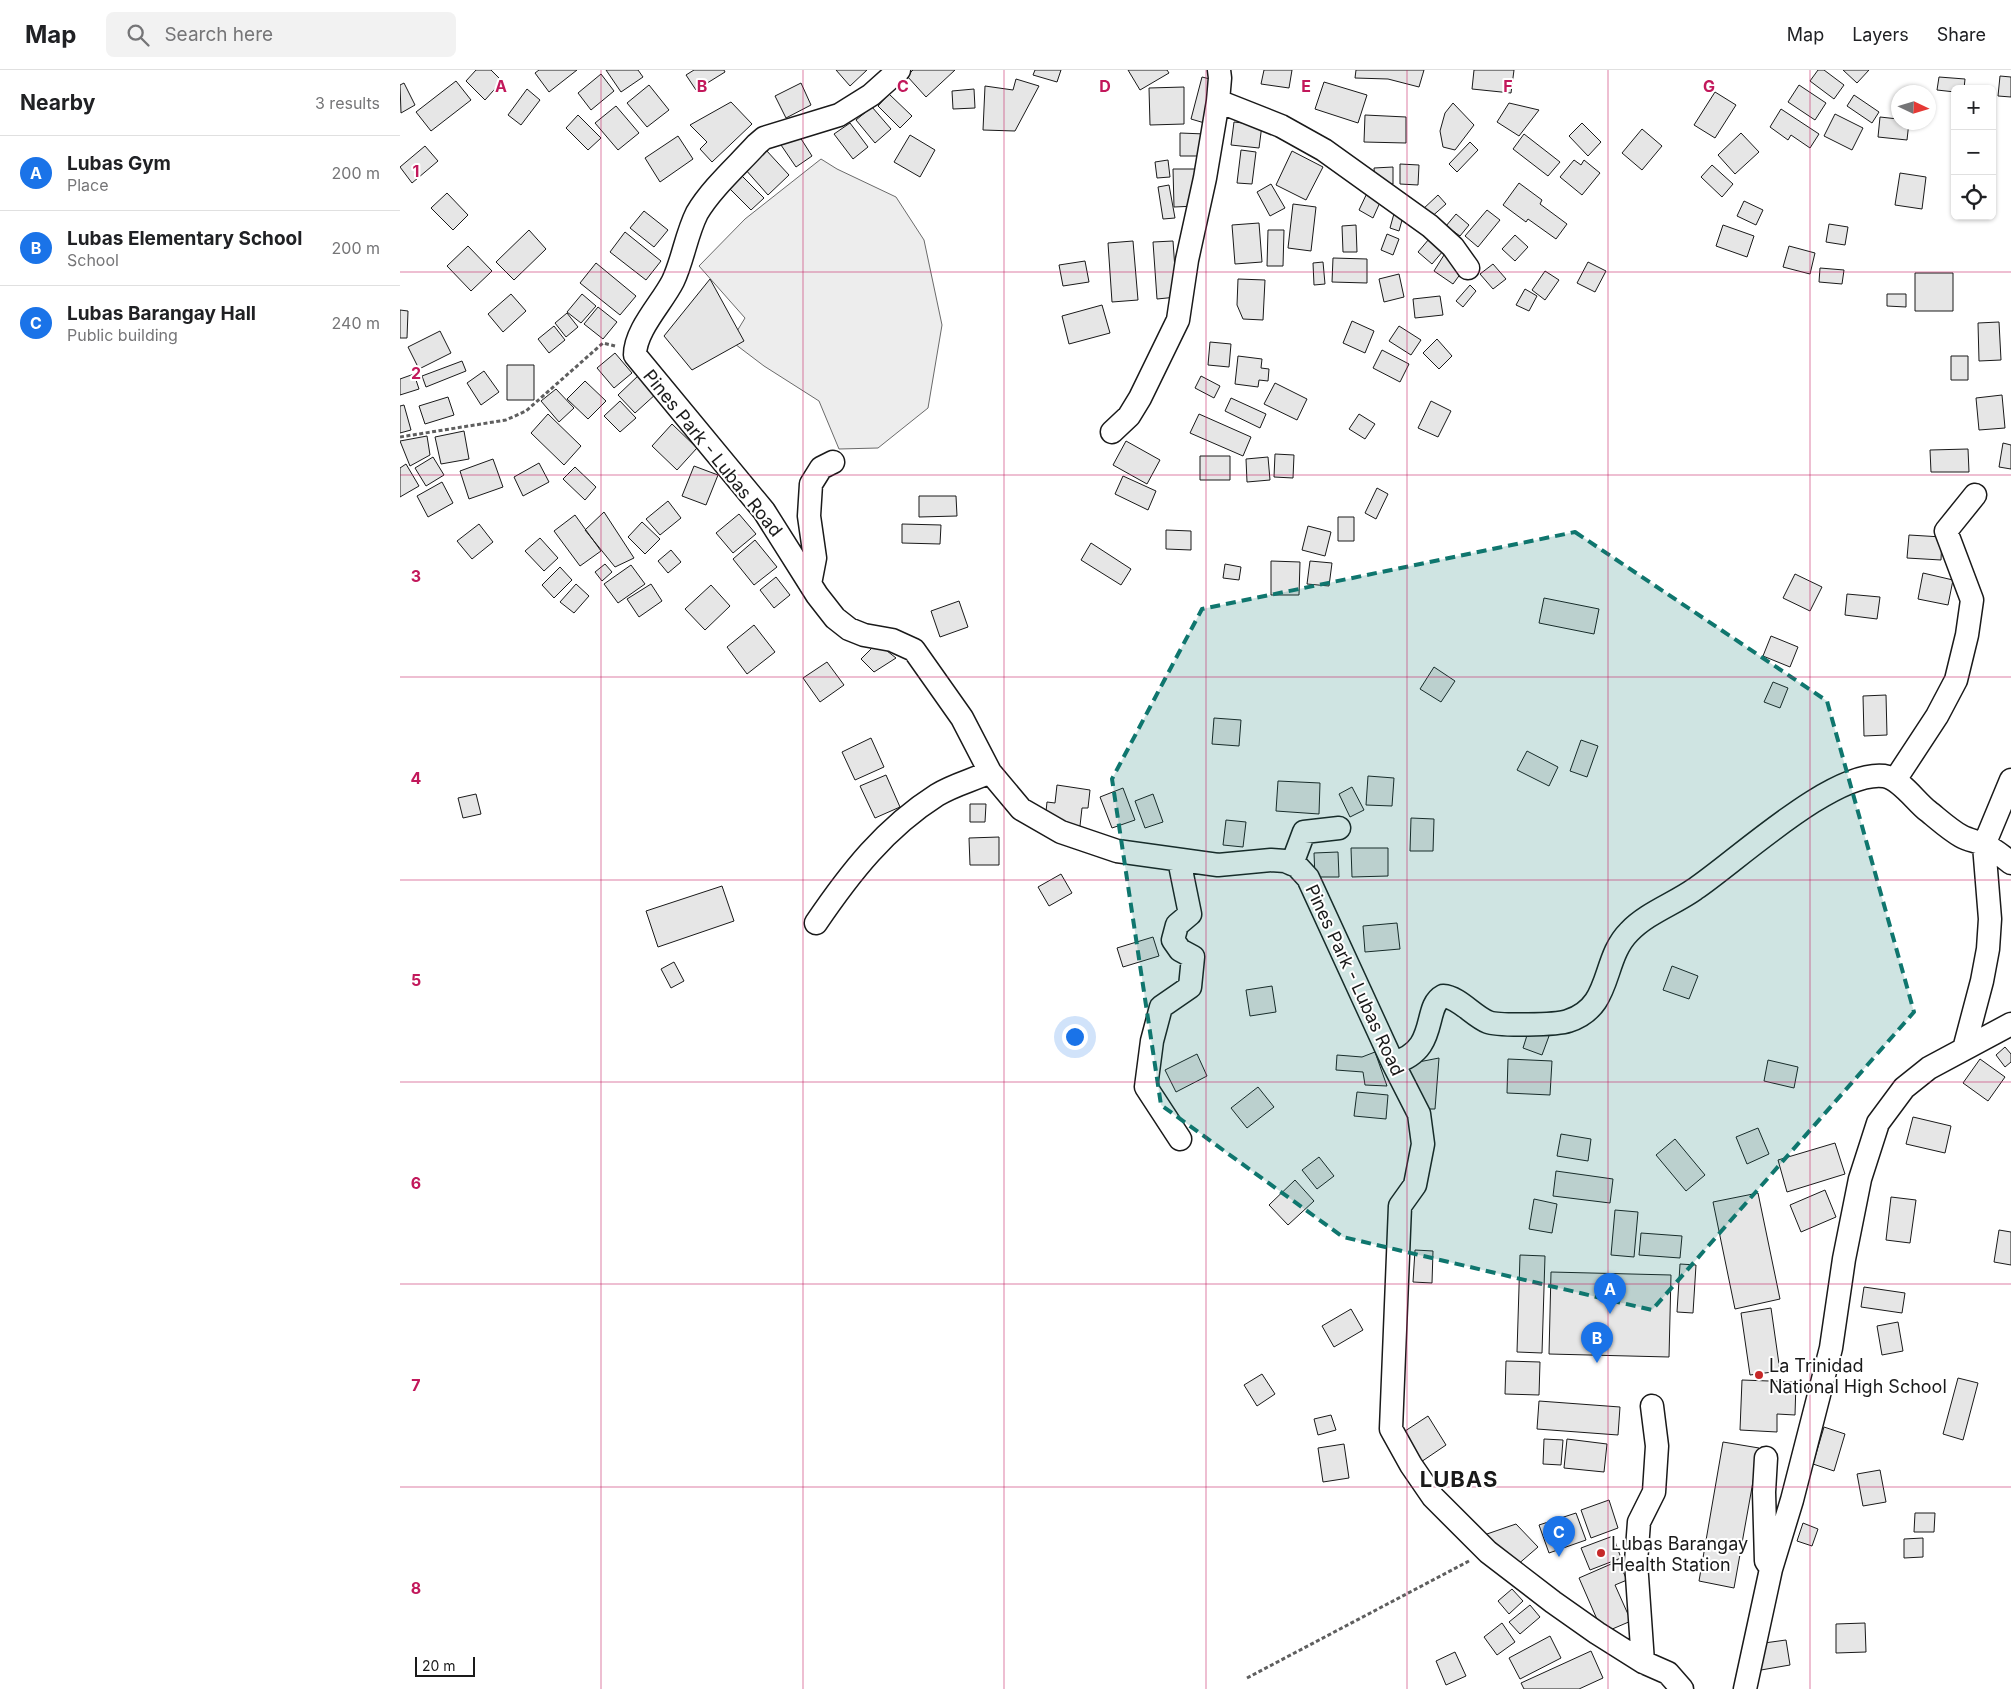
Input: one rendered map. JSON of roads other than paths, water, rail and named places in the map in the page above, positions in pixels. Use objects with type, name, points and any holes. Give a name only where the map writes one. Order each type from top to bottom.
[{"type":"street","name":"Pines Park - Lubas Road","points":[[898,70],[871,95],[839,114],[764,138],[757,144],[698,212],[687,236],[673,280],[653,312],[636,345],[636,358],[764,511],[810,584],[836,618],[849,629],[864,635],[892,640],[914,650],[962,718],[990,772],[1021,809],[1061,832],[1117,851],[1218,865],[1271,860],[1284,861],[1296,866],[1308,878],[1393,1062],[1420,1114],[1423,1144],[1415,1185],[1400,1206],[1391,1429],[1411,1465],[1433,1498],[1488,1552],[1553,1602],[1643,1662],[1668,1673],[1682,1689]]},
{"type":"street","points":[[1112,432],[1129,416],[1140,398],[1178,320],[1187,260],[1218,101],[1219,70]]},
{"type":"street","points":[[1218,101],[1281,126],[1324,150],[1430,226],[1453,247],[1468,268]]},
{"type":"street","points":[[810,584],[815,558],[809,516],[811,484],[820,468],[833,462]]},
{"type":"street","points":[[1895,780],[1937,716],[1956,680],[1967,635],[1972,600],[1946,531],[1975,495]]},
{"type":"street","points":[[816,923],[842,884],[882,838],[938,795],[990,772]]},
{"type":"street","points":[[1393,1062],[1404,1060],[1414,1053],[1423,1042],[1436,1003],[1443,996],[1456,1000],[1468,1010],[1490,1023],[1567,1022],[1589,1010],[1602,993],[1613,955],[1628,932],[1651,914],[1676,902],[1707,881],[1816,799],[1855,781],[1871,776],[1886,776],[1895,780],[1926,810],[1961,836],[1984,844],[2011,863]]},
{"type":"street","points":[[1964,1049],[1982,981],[1988,948],[1990,919],[1984,844],[2011,780]]},
{"type":"street","points":[[1292,864],[1304,832],[1339,828]]},
{"type":"street","points":[[1179,860],[1190,914],[1177,925],[1172,940],[1180,950],[1193,957],[1190,986],[1161,1007],[1152,1041],[1146,1087],[1180,1139]]},
{"type":"street","points":[[1745,1689],[1771,1569],[1792,1500],[1829,1357],[1844,1259],[1860,1179],[1878,1123],[1904,1088],[1929,1068],[2011,1024]]},
{"type":"street","points":[[1643,1662],[1636,1562],[1639,1522],[1654,1492],[1657,1446],[1652,1406]]},
{"type":"street","points":[[1766,1458],[1764,1492],[1766,1561],[1771,1569]]},
{"type":"place","name":"Lubas Gym","points":[[1610,1314]]},
{"type":"place","name":"Lubas Elementary School","points":[[1597,1363]]},
{"type":"place","name":"La Trinidad National High School","points":[[1759,1375]]},
{"type":"place","name":"Lubas Barangay Health Station","points":[[1601,1553]]},
{"type":"place","name":"Lubas Barangay Hall","points":[[1559,1557]]},
{"type":"district","name":"LUBAS","points":[[1459,1479]]}]
